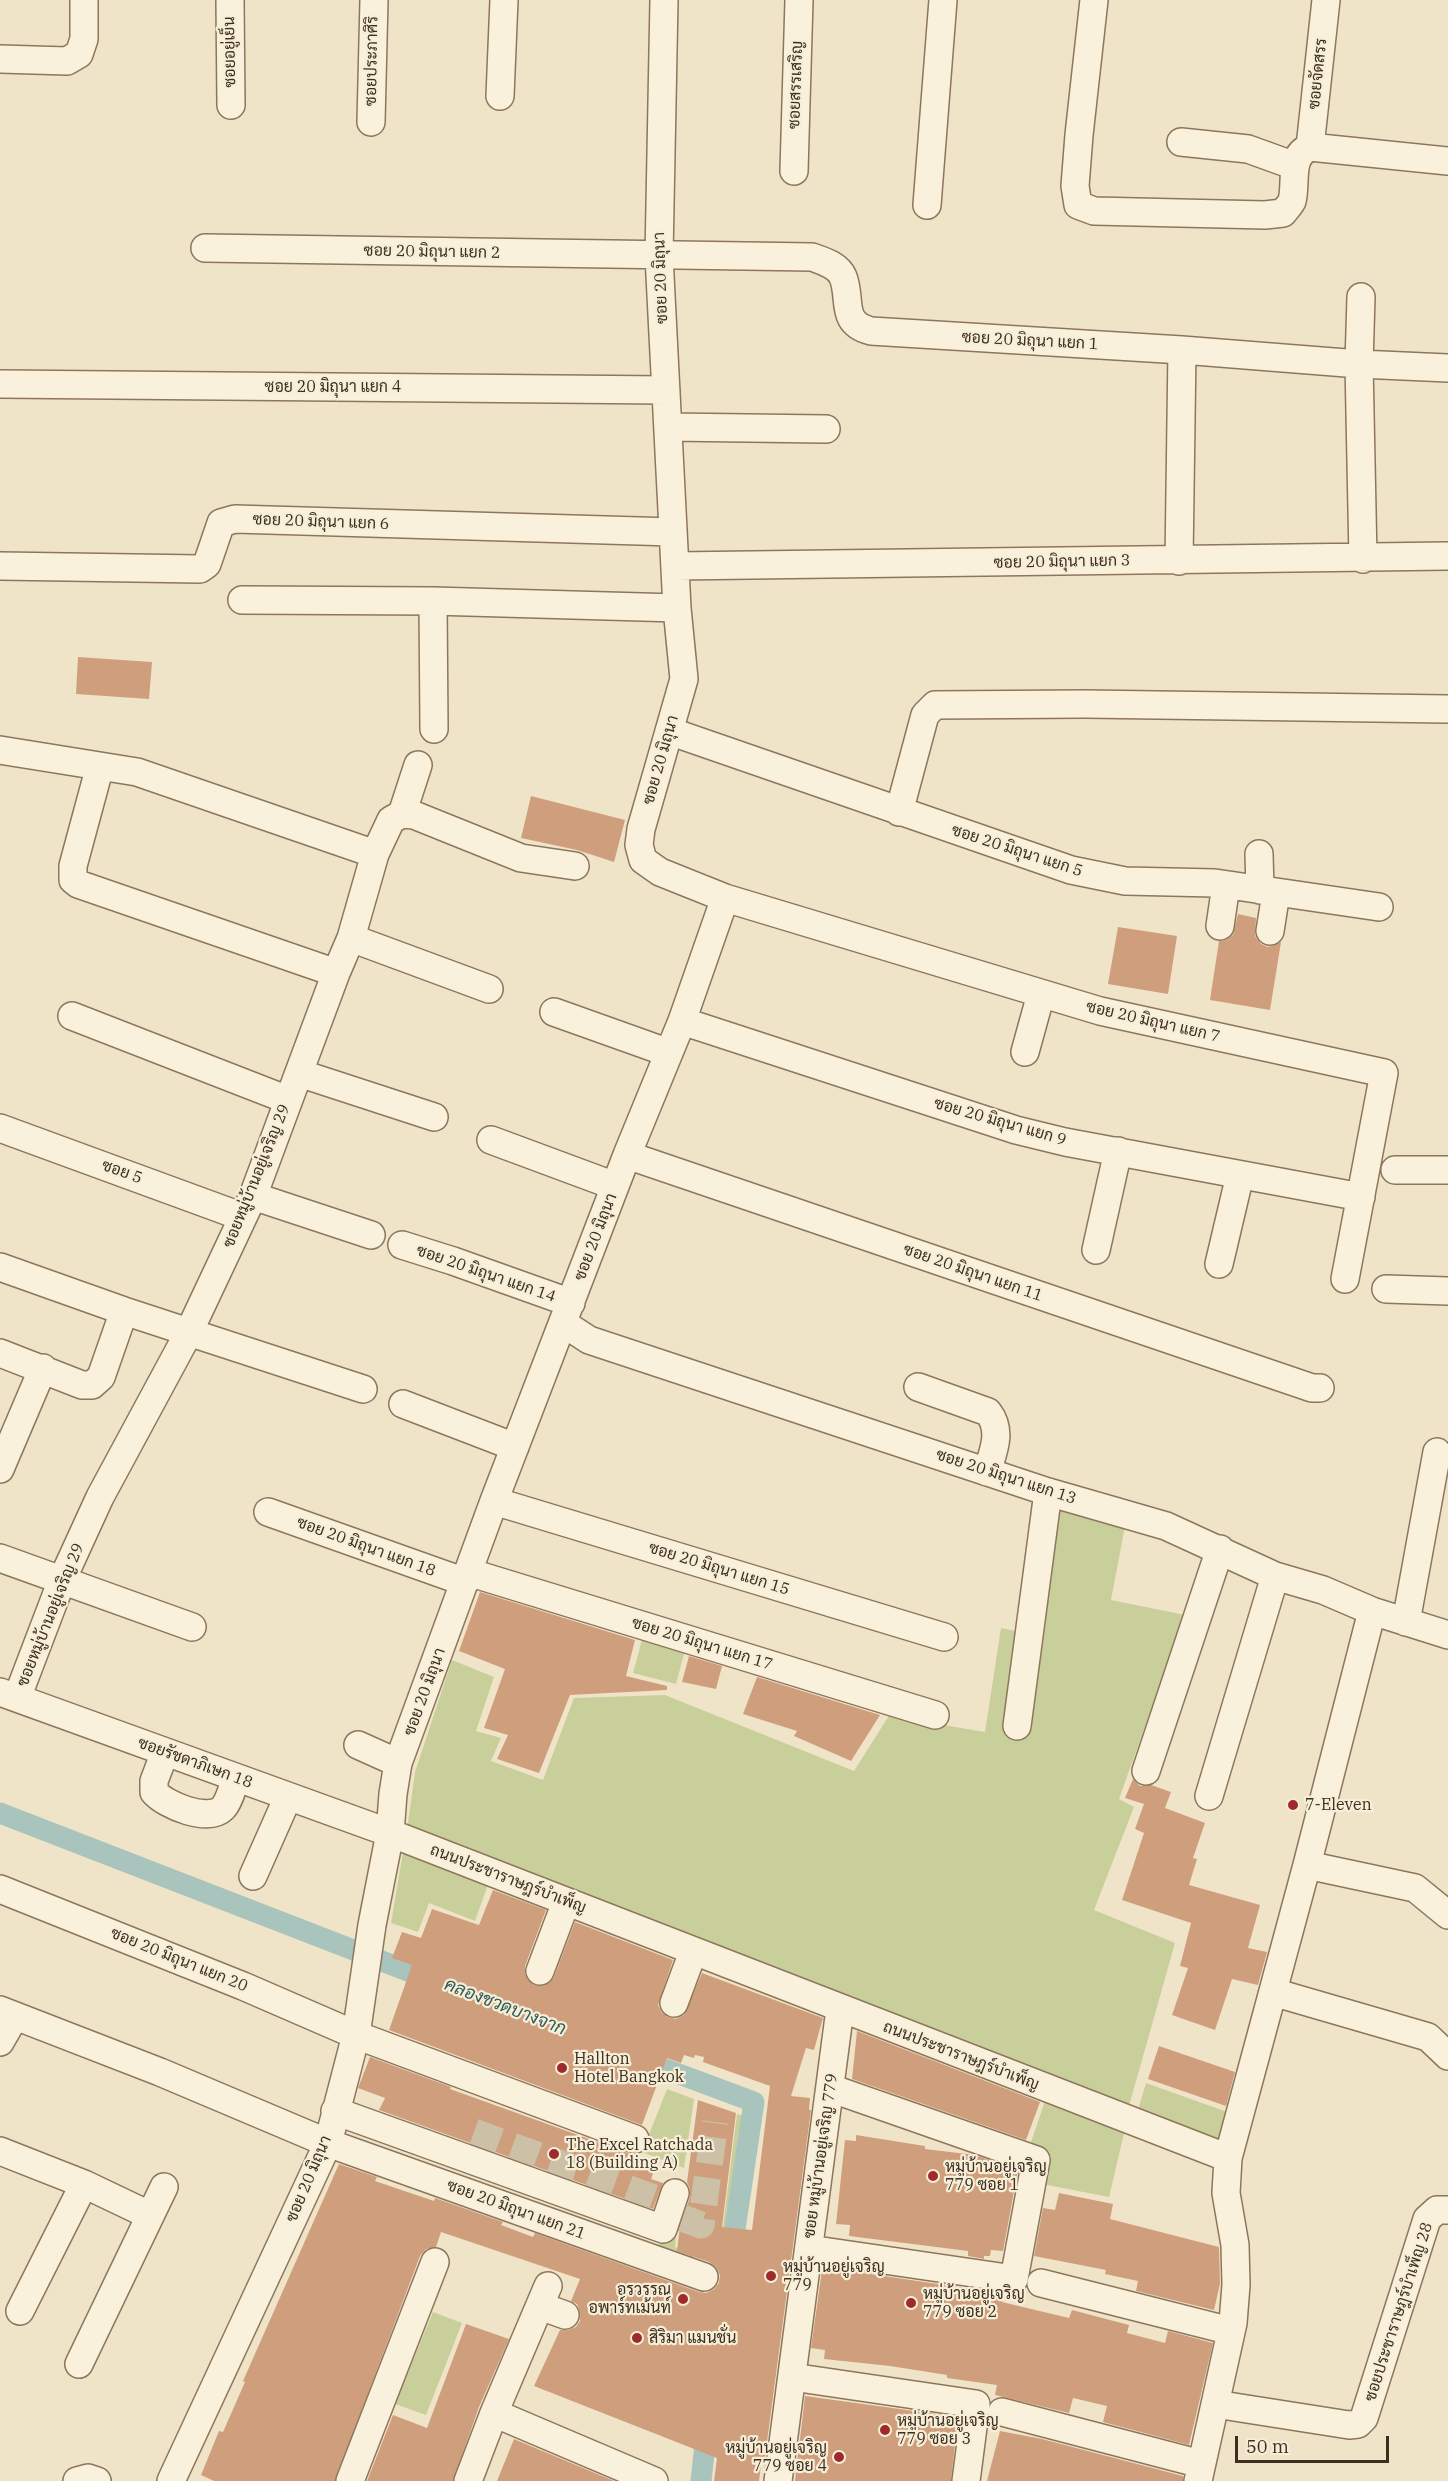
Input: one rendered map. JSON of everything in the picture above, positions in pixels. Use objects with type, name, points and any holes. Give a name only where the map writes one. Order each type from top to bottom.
[{"type":"street","points":[[0,59],[67,61],[79,54],[84,39],[84,0]]},
{"type":"street","name":"ซอยอยู่เย็น","points":[[230,0],[231,105]]},
{"type":"street","name":"ซอยประภาศิริ","points":[[371,122],[374,0]]},
{"type":"street","points":[[500,96],[504,0]]},
{"type":"street","name":"ซอย 20 มิถุนา","points":[[171,2481],[328,2143],[356,2035],[372,1925],[390,1833],[398,1763],[494,1501],[627,1155],[682,1021],[725,897],[660,872],[643,860],[639,845],[641,829],[684,678],[677,608],[658,256],[664,0]]},
{"type":"street","name":"ซอยสรรเสริญ","points":[[794,171],[799,0]]},
{"type":"street","points":[[927,204],[943,0]]},
{"type":"street","name":"ซอยจัดสรร","points":[[1094,0],[1078,145],[1075,186],[1078,204],[1094,211],[1265,215],[1283,213],[1291,203],[1303,157],[1326,0]]},
{"type":"street","points":[[1181,142],[1303,157],[1448,161]]},
{"type":"street","name":"ซอย 20 มิถุนา แยก 2","points":[[205,248],[658,256]]},
{"type":"street","name":"ซอย 20 มิถุนา แยก 1","points":[[658,256],[812,257],[830,264],[843,276],[847,306],[853,320],[858,328],[871,331],[1448,368]]},
{"type":"street","points":[[1361,297],[1359,364],[1363,559]]},
{"type":"street","points":[[1179,561],[1182,350]]},
{"type":"street","name":"ซอย 20 มิถุนา แยก 4","points":[[0,384],[666,390]]},
{"type":"street","points":[[668,427],[826,429]]},
{"type":"street","name":"ซอย 20 มิถุนา แยก 6","points":[[0,566],[200,569],[207,564],[221,523],[235,519],[673,532]]},
{"type":"street","name":"ซอย 20 มิถุนา แยก 3","points":[[675,566],[1363,559],[1448,556]]},
{"type":"street","points":[[242,600],[433,601],[677,608]]},
{"type":"street","points":[[433,601],[434,729]]},
{"type":"street","points":[[899,812],[925,715],[934,705],[1085,704],[1448,709]]},
{"type":"street","name":"ซอย 20 มิถุนา แยก 5","points":[[669,731],[1071,870],[1125,881],[1226,885],[1379,907]]},
{"type":"street","points":[[0,750],[147,776],[375,854]]},
{"type":"street","points":[[418,765],[402,814],[414,815],[521,858],[575,866]]},
{"type":"street","points":[[100,766],[73,866],[73,880],[78,884],[336,973]]},
{"type":"street","name":"ซอยหมู่บ้านอยู่เจริญ 29","points":[[9,1695],[100,1497],[189,1332],[248,1206],[351,938],[375,854],[391,820],[402,814]]},
{"type":"street","points":[[1259,854],[1268,892],[1269,932]]},
{"type":"street","points":[[1220,926],[1226,885]]},
{"type":"street","name":"ซอย 20 มิถุนา แยก 7","points":[[725,897],[1100,1011],[1384,1073],[1345,1279]]},
{"type":"street","points":[[351,938],[489,989]]},
{"type":"street","points":[[1025,1052],[1041,994]]},
{"type":"street","points":[[554,1012],[669,1053]]},
{"type":"street","points":[[72,1016],[288,1100]]},
{"type":"street","name":"ซอย 20 มิถุนา แยก 9","points":[[682,1021],[1016,1130],[1065,1142],[1361,1197]]},
{"type":"street","points":[[299,1073],[434,1117]]},
{"type":"street","name":"ซอย 5","points":[[0,1128],[248,1206]]},
{"type":"street","points":[[491,1140],[615,1186]]},
{"type":"street","points":[[1096,1250],[1118,1151]]},
{"type":"street","name":"ซอย 20 มิถุนา แยก 11","points":[[627,1155],[1301,1384],[1320,1388]]},
{"type":"street","points":[[1395,1170],[1448,1170]]},
{"type":"street","points":[[1219,1264],[1240,1175]]},
{"type":"street","points":[[248,1206],[371,1235]]},
{"type":"street","name":"ซอย 20 มิถุนา แยก 14","points":[[402,1245],[453,1261],[567,1313]]},
{"type":"street","points":[[0,1268],[363,1389]]},
{"type":"street","points":[[1386,1289],[1448,1291]]},
{"type":"street","points":[[0,1353],[82,1385],[92,1384],[101,1377],[124,1311]]},
{"type":"street","name":"ซอย 20 มิถุนา แยก 13","points":[[567,1313],[588,1340],[1048,1492],[1166,1526],[1275,1576],[1323,1590],[1372,1611],[1448,1635]]},
{"type":"street","points":[[0,1469],[43,1368]]},
{"type":"street","points":[[918,1387],[988,1412],[995,1420],[996,1431],[987,1472]]},
{"type":"street","points":[[403,1404],[516,1447]]},
{"type":"street","points":[[1406,1622],[1437,1452]]},
{"type":"street","points":[[1017,1726],[1048,1492]]},
{"type":"street","name":"ซอย 20 มิถุนา แยก 15","points":[[494,1501],[944,1637]]},
{"type":"street","name":"ซอย 20 มิถุนา แยก 18","points":[[268,1512],[466,1577]]},
{"type":"street","points":[[1146,1772],[1220,1549]]},
{"type":"street","points":[[0,1558],[192,1627]]},
{"type":"street","points":[[1209,1796],[1275,1576]]},
{"type":"street","name":"ซอย 20 มิถุนา แยก 17","points":[[466,1577],[935,1715]]},
{"type":"street","points":[[1002,2412],[1199,2472],[1231,2331],[1236,2285],[1235,2245],[1226,2193],[1228,2158],[1307,1865],[1372,1611]]},
{"type":"street","name":"ซอยรัชดาภิเษก 18","points":[[9,1695],[390,1833]]},
{"type":"street","points":[[358,1745],[398,1763]]},
{"type":"street","points":[[165,1752],[154,1781],[154,1792],[161,1800],[198,1814],[213,1814],[224,1808],[236,1778]]},
{"type":"street","points":[[253,1876],[288,1797]]},
{"type":"street","name":"ถนนประชาราษฎร์บำเพ็ญ","points":[[390,1833],[1228,2158]]},
{"type":"street","points":[[1307,1865],[1415,1888],[1448,1915]]},
{"type":"street","name":"ซอย 20 มิถุนา แยก 20","points":[[0,1889],[243,1986],[356,2035],[635,2139]]},
{"type":"street","points":[[540,1971],[566,1902]]},
{"type":"street","points":[[674,2003],[693,1952]]},
{"type":"street","points":[[1273,1992],[1428,2037],[1448,2056]]},
{"type":"street","name":"ซอย หมู่บ้านอยู่เจริญ 779","points":[[778,2481],[840,2009]]},
{"type":"street","points":[[0,2042],[8,2013]]},
{"type":"street","name":"ซอย 20 มิถุนา แยก 21","points":[[8,2013],[160,2072],[328,2143],[704,2277]]},
{"type":"street","points":[[809,2249],[1014,2279],[1036,2160],[830,2088]]},
{"type":"street","points":[[335,2111],[663,2229],[671,2206]]},
{"type":"street","points":[[0,2151],[84,2184],[149,2215]]},
{"type":"street","points":[[20,2311],[84,2184]]},
{"type":"street","points":[[79,2364],[164,2187]]},
{"type":"street","name":"ซอยประชาราษฎร์บำเพ็ญ 28","points":[[1215,2404],[1349,2425],[1358,2424],[1364,2418],[1427,2219],[1437,2210],[1448,2210]]},
{"type":"street","points":[[350,2481],[435,2262]]},
{"type":"street","points":[[1041,2283],[1231,2331]]},
{"type":"street","points":[[468,2481],[544,2296],[565,2315]]},
{"type":"street","points":[[792,2377],[976,2404],[966,2481]]},
{"type":"street","points":[[494,2413],[654,2481]]},
{"type":"street","points":[[77,2481],[88,2478],[97,2481]]},
{"type":"green space","points":[[1059,1508],[1125,1526],[1111,1600],[1185,1615],[1119,1799],[1134,1807],[1094,1910],[1175,1943],[1129,2106],[407,1830],[415,1772],[452,1660],[494,1677],[476,1731],[501,1738],[491,1761],[543,1780],[574,1698],[665,1695],[854,1771],[890,1714],[985,1732],[1001,1628],[1034,1635]]},
{"type":"green space","points":[[643,1636],[686,1647],[676,1684],[633,1673]]},
{"type":"green space","points":[[404,1846],[490,1879],[475,1921],[429,1903],[418,1932],[391,1923]]},
{"type":"green space","points":[[1146,2083],[1230,2113],[1222,2143],[1138,2110]]},
{"type":"green space","points":[[667,2089],[694,2099],[684,2168],[642,2152]]},
{"type":"green space","points":[[1046,2098],[1125,2129],[1109,2197],[1042,2184],[1051,2156],[1029,2148]]},
{"type":"green space","points":[[737,2114],[744,2116],[722,2275],[656,2253],[663,2233],[676,2238],[675,2247],[694,2253],[693,2260],[718,2267]]},
{"type":"green space","points":[[433,2312],[462,2323],[426,2415],[395,2404]]},
{"type":"building","points":[[78,657],[152,662],[149,699],[76,694]]},
{"type":"building","points":[[531,796],[625,820],[614,862],[577,850],[521,838]]},
{"type":"building","points":[[1238,914],[1256,918],[1255,936],[1261,944],[1268,947],[1281,942],[1270,1010],[1210,1000],[1219,941],[1226,940],[1233,935]]},
{"type":"building","points":[[1118,927],[1177,936],[1168,994],[1108,984]]},
{"type":"building","points":[[480,1592],[635,1640],[626,1676],[667,1686],[667,1690],[570,1695],[539,1773],[497,1759],[508,1735],[484,1728],[505,1669],[459,1651]]},
{"type":"building","points":[[689,1656],[722,1666],[716,1689],[682,1682]]},
{"type":"building","points":[[757,1677],[880,1715],[851,1761],[794,1736],[797,1731],[743,1714]]},
{"type":"building","points":[[1133,1779],[1140,1786],[1151,1785],[1171,1792],[1165,1808],[1205,1823],[1193,1858],[1197,1859],[1189,1885],[1260,1905],[1248,1948],[1267,1952],[1258,1985],[1232,1979],[1215,2030],[1172,2015],[1188,1968],[1180,1966],[1191,1923],[1122,1900],[1144,1833],[1135,1829],[1144,1804],[1125,1798]]},
{"type":"building","points":[[493,1890],[546,1910],[525,1966],[525,1974],[534,1985],[543,1986],[554,1977],[575,1922],[673,1960],[658,2005],[662,2013],[668,2017],[676,2019],[684,2015],[702,1973],[823,2018],[814,2050],[806,2048],[791,2096],[810,2098],[809,2110],[811,2110],[765,2457],[762,2457],[759,2481],[714,2481],[717,2458],[534,2386],[560,2330],[576,2327],[580,2321],[577,2304],[571,2301],[580,2279],[441,2232],[436,2247],[426,2249],[420,2256],[335,2481],[214,2481],[201,2475],[219,2431],[223,2432],[245,2382],[243,2381],[339,2164],[377,2177],[375,2181],[434,2201],[435,2198],[503,2222],[501,2225],[533,2237],[535,2233],[706,2293],[719,2283],[720,2275],[716,2267],[709,2262],[677,2251],[680,2226],[690,2197],[687,2182],[698,2100],[736,2113],[722,2227],[752,2230],[770,2086],[703,2062],[704,2057],[695,2055],[694,2058],[684,2055],[681,2063],[667,2058],[642,2125],[389,2030],[412,1965],[392,1958],[402,1932],[421,1938],[432,1909],[479,1925]]},
{"type":"building","points":[[857,2031],[1040,2102],[1026,2140],[852,2079]]},
{"type":"building","points":[[1159,2046],[1235,2072],[1226,2106],[1148,2079]]},
{"type":"building","name":"The Excel Ratchada 18 (Building A)","points":[[370,2057],[656,2165],[651,2179],[663,2183],[653,2209],[379,2110],[385,2098],[358,2088]]},
{"type":"building","points":[[856,2135],[925,2146],[925,2149],[975,2155],[1018,2170],[1003,2251],[991,2250],[990,2256],[984,2256],[984,2259],[968,2256],[968,2251],[849,2236],[850,2225],[836,2224],[845,2140],[856,2141]]},
{"type":"building","points":[[1059,2193],[1113,2204],[1110,2219],[1219,2247],[1220,2284],[1214,2310],[1136,2291],[1138,2281],[1105,2274],[1106,2270],[1034,2256],[1043,2208],[1055,2210]]},
{"type":"building","points":[[836,2269],[979,2290],[979,2293],[1003,2296],[1002,2302],[1069,2318],[1072,2310],[1129,2325],[1127,2333],[1165,2343],[1168,2331],[1213,2343],[1189,2445],[1103,2422],[1107,2406],[1073,2398],[1069,2413],[995,2395],[997,2385],[947,2378],[947,2375],[890,2366],[824,2359],[825,2350],[811,2348],[822,2270],[836,2272]]},
{"type":"building","points":[[466,2324],[509,2339],[479,2407],[453,2481],[367,2481],[393,2415],[427,2428]]},
{"type":"building","points":[[805,2396],[958,2417],[951,2481],[795,2481]]},
{"type":"building","points":[[1000,2431],[1042,2439],[1183,2476],[1183,2481],[987,2481]]},
{"type":"building","points":[[514,2439],[614,2481],[497,2481]]},
{"type":"waterway","name":"คลองชวดบางจาก","points":[[0,1813],[436,1982]]},
{"type":"waterway","name":"คลองชวดบางจาก","points":[[636,2058],[754,2102],[731,2256]]},
{"type":"waterway","name":"คลองชวดบางจาก","points":[[701,2481],[707,2426]]},
{"type":"tunnel","points":[[682,2218],[701,2225],[715,2122]]},
{"type":"tunnel","points":[[474,2132],[662,2201]]},
{"type":"place","name":"7-Eleven","points":[[1293,1805]]},
{"type":"place","name":"Hallton Hotel Bangkok","points":[[562,2068]]},
{"type":"place","name":"The Excel Ratchada 18 (Building A)","points":[[554,2154]]},
{"type":"place","name":"หมู่บ้านอยู่เจริญ 779 ซอย 1","points":[[933,2176]]},
{"type":"place","name":"หมู่บ้านอยู่เจริญ 779","points":[[771,2276]]},
{"type":"place","name":"อรวรรณ อพาร์ทเม้นท์","points":[[683,2299]]},
{"type":"place","name":"หมู่บ้านอยู่เจริญ 779 ซอย 2","points":[[911,2303]]},
{"type":"place","name":"สิริมา แมนชั่น","points":[[637,2338]]},
{"type":"place","name":"หมู่บ้านอยู่เจริญ 779 ซอย 3","points":[[885,2430]]},
{"type":"place","name":"หมู่บ้านอยู่เจริญ 779 ซอย 4","points":[[839,2457]]}]
